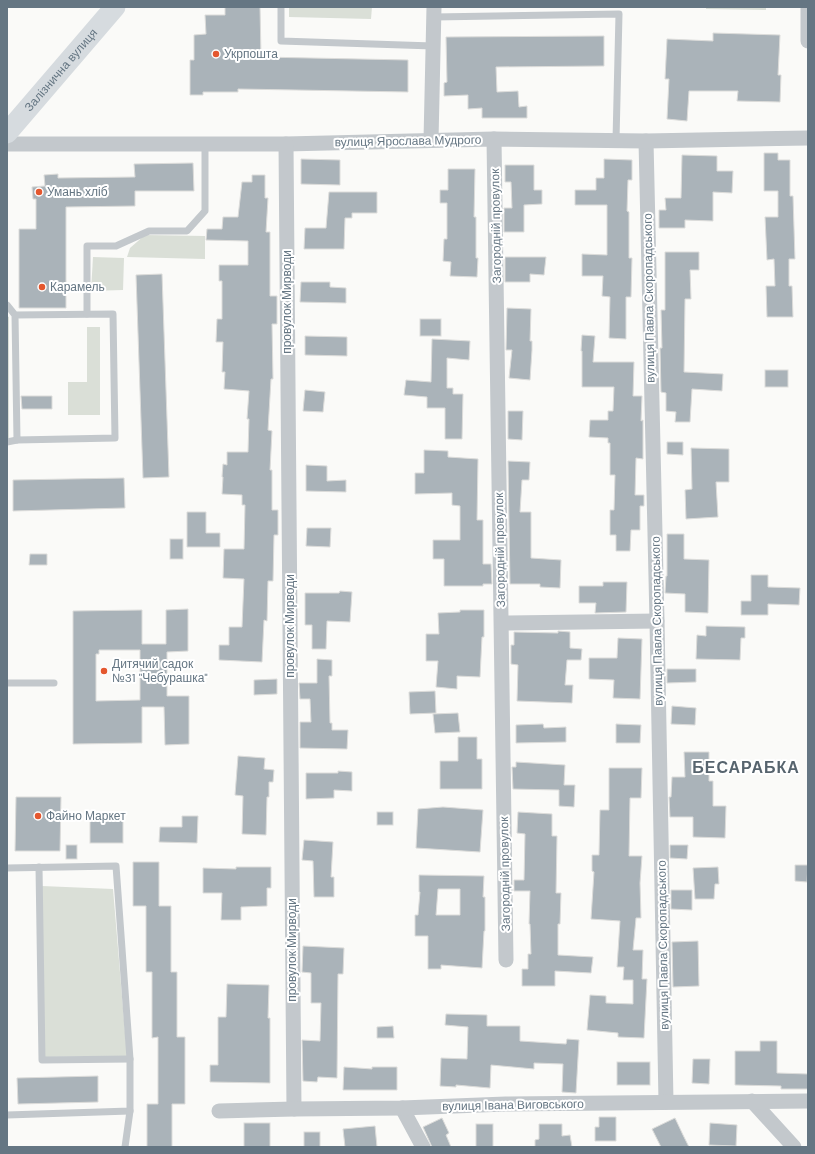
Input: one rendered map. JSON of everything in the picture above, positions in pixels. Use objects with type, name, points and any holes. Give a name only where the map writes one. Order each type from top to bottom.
[{"type":"main road","name":"Залізнична вулиця","points":[[7,133],[115,7]]},
{"type":"street","points":[[808,7],[808,41]]},
{"type":"street","points":[[431,140],[434,12]]},
{"type":"street","name":"вулиця Ярослава Мудрого","points":[[7,144],[286,144],[494,139],[646,140],[808,138]]},
{"type":"street","name":"Загородній провулок","points":[[494,139],[506,960]]},
{"type":"street","name":"вулиця Павла Скоропадського","points":[[646,140],[666,1102]]},
{"type":"street","name":"провулок Мирводи","points":[[286,144],[294,1109]]},
{"type":"street","points":[[502,623],[657,620]]},
{"type":"street","points":[[752,1101],[794,1147]]},
{"type":"street","name":"вулиця Івана Виговського","points":[[218,1111],[402,1108],[506,1104],[808,1101]]},
{"type":"street","points":[[402,1108],[422,1147]]},
{"type":"lane","points":[[281,7],[281,41],[433,46]]},
{"type":"lane","points":[[434,12],[619,14],[616,140]]},
{"type":"lane","points":[[87,314],[87,246],[116,246],[149,231],[187,231],[205,211],[205,144]]},
{"type":"lane","points":[[7,305],[15,315],[17,440]]},
{"type":"lane","points":[[7,442],[17,440],[115,438],[113,314],[15,315]]},
{"type":"lane","points":[[7,683],[54,683]]},
{"type":"lane","points":[[7,868],[116,866],[130,1059],[130,1111],[125,1147]]},
{"type":"lane","points":[[40,867],[42,1060],[130,1059]]},
{"type":"lane","points":[[7,1115],[130,1111]]},
{"type":"shaded area","points":[[289,7],[372,7],[371,19],[289,17]]},
{"type":"shaded area","points":[[706,7],[766,7],[766,10],[706,9]]},
{"type":"shaded area","points":[[145,235],[205,236],[205,259],[127,257],[130,248]]},
{"type":"shaded area","points":[[93,257],[124,258],[123,290],[91,291]]},
{"type":"shaded area","points":[[7,316],[9,317],[9,444],[7,445]]},
{"type":"shaded area","points":[[87,327],[100,327],[100,415],[68,415],[68,382],[87,382]]},
{"type":"shaded area","points":[[42,886],[113,889],[127,1056],[44,1057]]},
{"type":"building","points":[[225,7],[260,7],[261,57],[408,60],[408,92],[238,89],[238,92],[203,92],[203,95],[190,95],[190,60],[194,60],[194,35],[206,34],[205,15],[225,15]]},
{"type":"building","points":[[713,33],[780,35],[778,75],[781,75],[780,102],[737,101],[738,91],[689,91],[687,121],[667,119],[669,79],[665,79],[667,39],[713,41]]},
{"type":"building","points":[[604,36],[604,66],[496,67],[497,92],[518,91],[519,107],[527,106],[527,118],[482,118],[482,108],[468,109],[468,95],[444,96],[444,83],[447,82],[446,37]]},
{"type":"building","points":[[764,153],[778,153],[778,160],[790,160],[790,196],[793,196],[795,259],[789,259],[789,286],[792,286],[793,317],[767,317],[766,286],[775,286],[774,259],[767,260],[765,217],[778,217],[778,191],[764,191]]},
{"type":"building","points":[[682,155],[717,156],[717,171],[733,171],[732,193],[713,192],[713,221],[685,220],[685,228],[659,228],[659,210],[666,210],[665,198],[681,198]]},
{"type":"building","points":[[301,159],[340,160],[340,185],[301,184]]},
{"type":"building","points":[[604,159],[632,160],[632,180],[628,180],[627,211],[629,212],[629,258],[632,258],[631,297],[626,297],[626,339],[609,338],[610,297],[602,296],[603,276],[582,276],[582,254],[607,255],[607,205],[575,205],[575,190],[596,190],[596,178],[604,178]]},
{"type":"building","points":[[193,163],[194,191],[135,191],[135,206],[66,207],[66,308],[19,308],[19,229],[36,229],[36,199],[33,199],[32,187],[45,186],[44,175],[58,174],[58,178],[135,177],[134,164]]},
{"type":"building","points":[[505,165],[534,165],[534,190],[542,190],[542,204],[524,205],[524,232],[504,232],[504,208],[512,208],[511,182],[505,182]]},
{"type":"building","points":[[448,169],[475,169],[474,217],[476,217],[476,258],[478,258],[477,277],[450,276],[451,262],[443,261],[444,239],[447,239],[447,203],[440,203],[440,190],[448,190]]},
{"type":"building","points":[[252,175],[265,175],[265,198],[268,198],[266,232],[270,232],[270,296],[277,296],[277,324],[272,324],[273,379],[271,379],[268,430],[272,431],[270,470],[272,470],[272,510],[278,510],[278,535],[274,535],[273,581],[268,581],[267,621],[264,620],[262,662],[219,660],[219,645],[229,645],[229,627],[242,627],[244,579],[223,578],[224,549],[244,549],[245,505],[242,505],[242,495],[222,494],[222,477],[223,464],[227,465],[227,452],[248,452],[249,419],[247,419],[249,391],[224,389],[225,372],[222,372],[223,342],[216,342],[217,319],[222,319],[222,281],[219,281],[219,265],[248,265],[248,241],[206,240],[207,229],[222,229],[223,217],[238,217],[242,182],[252,182]]},
{"type":"building","points":[[329,192],[377,192],[377,213],[352,213],[352,218],[345,218],[344,249],[304,249],[305,228],[326,228]]},
{"type":"building","points":[[665,252],[699,252],[699,270],[690,270],[691,299],[685,299],[684,372],[723,374],[722,391],[692,389],[690,422],[675,422],[676,412],[666,411],[666,393],[661,392],[661,310],[665,310]]},
{"type":"building","points":[[505,257],[546,257],[544,275],[530,274],[530,282],[505,282]]},
{"type":"building","points":[[162,274],[169,477],[143,478],[136,275]]},
{"type":"building","points":[[301,282],[330,282],[330,287],[346,288],[346,303],[300,302]]},
{"type":"building","points":[[507,308],[531,309],[530,341],[532,341],[532,350],[530,380],[509,378],[512,350],[506,350]]},
{"type":"building","points":[[420,319],[441,319],[441,336],[420,336]]},
{"type":"building","points":[[582,335],[595,336],[593,362],[634,362],[633,396],[642,396],[641,421],[643,420],[643,459],[636,458],[635,495],[644,495],[644,506],[640,506],[640,530],[631,530],[630,551],[616,551],[616,535],[610,535],[610,510],[614,510],[615,475],[610,475],[610,443],[608,443],[608,438],[589,437],[590,420],[608,420],[608,411],[613,411],[614,387],[582,387]]},
{"type":"building","points":[[305,336],[347,337],[347,356],[305,355]]},
{"type":"building","points":[[432,339],[470,341],[469,360],[447,358],[447,388],[453,388],[453,394],[463,394],[462,439],[445,439],[445,408],[427,408],[427,397],[404,395],[406,380],[431,382]]},
{"type":"building","points":[[765,370],[788,370],[788,387],[765,387]]},
{"type":"building","points":[[305,390],[325,392],[323,412],[303,411]]},
{"type":"building","points":[[21,396],[52,396],[52,409],[22,409]]},
{"type":"building","points":[[508,411],[523,411],[522,440],[508,439]]},
{"type":"building","points":[[667,442],[683,442],[683,455],[667,454]]},
{"type":"building","points":[[691,448],[729,449],[729,482],[716,482],[718,517],[686,519],[685,490],[692,489]]},
{"type":"building","points":[[424,450],[448,451],[448,457],[478,459],[477,520],[483,520],[483,564],[491,564],[492,584],[483,584],[483,586],[444,586],[444,559],[433,559],[433,540],[460,540],[460,506],[452,505],[452,493],[415,494],[415,473],[424,473]]},
{"type":"building","points":[[508,461],[530,462],[529,480],[522,480],[520,512],[531,512],[531,558],[561,560],[560,588],[540,587],[540,584],[510,584]]},
{"type":"building","points":[[306,465],[327,466],[327,481],[346,480],[346,492],[306,491]]},
{"type":"building","points":[[124,478],[125,508],[13,511],[13,480]]},
{"type":"building","points":[[187,512],[206,512],[206,533],[220,533],[220,547],[187,547]]},
{"type":"building","points":[[307,528],[331,528],[330,547],[306,546]]},
{"type":"building","points":[[667,534],[684,534],[684,559],[709,560],[708,613],[685,612],[685,594],[665,593],[667,576]]},
{"type":"building","points":[[170,539],[183,539],[183,559],[170,559]]},
{"type":"building","points":[[30,554],[47,554],[47,565],[29,565]]},
{"type":"building","points":[[751,575],[768,575],[768,587],[800,588],[799,605],[768,604],[768,615],[741,615],[741,601],[751,601]]},
{"type":"building","points":[[603,582],[627,582],[626,612],[595,613],[596,603],[579,603],[579,586],[603,586]]},
{"type":"building","points":[[340,591],[352,592],[350,622],[327,621],[326,649],[312,649],[312,625],[305,625],[305,593],[339,593]]},
{"type":"building","points":[[188,609],[188,651],[167,652],[167,696],[189,696],[189,744],[165,745],[164,707],[142,707],[142,743],[73,744],[73,611],[142,610],[142,644],[166,644],[166,610]],"holes":[[[99,650],[140,650],[140,700],[96,701],[96,654],[99,654]]]},
{"type":"building","points":[[460,610],[484,610],[484,637],[482,637],[480,677],[457,676],[457,689],[436,687],[438,661],[426,661],[426,634],[439,634],[438,613],[460,612]]},
{"type":"building","points":[[706,626],[745,627],[745,638],[741,638],[740,660],[696,659],[697,635],[706,636]]},
{"type":"building","points":[[558,631],[570,632],[570,648],[582,649],[581,660],[567,660],[565,685],[573,685],[572,703],[517,701],[518,665],[511,664],[511,645],[514,645],[514,632],[558,633]]},
{"type":"building","points":[[618,638],[642,639],[640,699],[613,698],[614,680],[589,679],[589,658],[617,658]]},
{"type":"building","points":[[317,659],[332,660],[332,676],[329,676],[330,723],[332,723],[332,730],[348,730],[347,749],[300,748],[300,722],[311,722],[310,699],[300,699],[299,683],[317,683]]},
{"type":"building","points":[[667,669],[696,669],[696,682],[667,683]]},
{"type":"building","points":[[277,679],[277,694],[254,695],[254,680]]},
{"type":"building","points":[[435,691],[436,713],[410,714],[409,692]]},
{"type":"building","points":[[672,706],[696,708],[695,725],[671,724]]},
{"type":"building","points":[[458,713],[460,732],[435,733],[433,714]]},
{"type":"building","points":[[543,724],[544,728],[566,727],[566,742],[516,743],[516,725]]},
{"type":"building","points":[[616,724],[641,725],[640,743],[616,743]]},
{"type":"building","points":[[458,737],[477,737],[477,759],[482,759],[482,789],[440,789],[440,761],[458,761]]},
{"type":"building","points":[[684,752],[709,752],[709,781],[713,781],[713,806],[726,806],[725,838],[693,837],[693,817],[670,817],[669,797],[671,797],[672,777],[685,777]]},
{"type":"building","points":[[238,756],[265,758],[264,769],[274,770],[273,782],[269,782],[269,797],[267,797],[266,835],[242,834],[243,796],[235,795]]},
{"type":"building","points":[[516,762],[565,765],[564,785],[575,785],[574,807],[559,806],[559,790],[513,789],[512,767],[516,767]]},
{"type":"building","points":[[609,768],[642,768],[641,798],[630,798],[629,856],[642,856],[640,883],[641,918],[636,918],[633,950],[643,950],[642,979],[647,979],[644,1038],[618,1037],[618,1033],[587,1030],[590,995],[606,996],[606,1003],[633,1004],[633,980],[623,980],[624,967],[617,967],[620,921],[591,919],[594,872],[592,871],[592,855],[599,855],[600,810],[609,810]]},
{"type":"building","points":[[338,771],[352,772],[352,791],[334,790],[334,798],[306,799],[306,773],[338,773]]},
{"type":"building","name":"Файно Маркет","points":[[16,797],[61,797],[60,851],[15,851]]},
{"type":"building","points":[[443,807],[483,810],[480,852],[416,848],[418,809]]},
{"type":"building","points":[[377,812],[393,812],[393,825],[377,825]]},
{"type":"building","points":[[518,812],[552,814],[552,836],[557,836],[556,893],[561,893],[560,924],[558,924],[558,955],[593,957],[591,973],[555,971],[555,986],[522,986],[522,969],[528,969],[528,954],[531,954],[529,924],[530,891],[514,891],[514,880],[524,880],[525,834],[517,833]]},
{"type":"building","points":[[90,813],[123,813],[123,843],[90,843]]},
{"type":"building","points":[[182,816],[198,816],[197,843],[159,842],[160,827],[182,827]]},
{"type":"building","points":[[304,840],[333,842],[331,877],[334,877],[334,897],[314,897],[313,861],[302,860]]},
{"type":"building","points":[[66,845],[77,845],[77,859],[66,859]]},
{"type":"building","points":[[670,845],[688,845],[687,859],[670,858]]},
{"type":"building","points":[[133,862],[159,862],[159,906],[171,906],[171,972],[177,972],[177,1037],[185,1037],[185,1104],[172,1104],[172,1147],[147,1147],[147,1104],[158,1104],[158,1037],[152,1038],[152,972],[146,972],[146,906],[133,906]]},
{"type":"building","points":[[795,865],[808,865],[807,882],[795,881]]},
{"type":"building","points":[[236,867],[271,867],[271,888],[267,888],[267,906],[241,907],[241,920],[221,920],[222,893],[203,893],[203,868],[236,869]]},
{"type":"building","points":[[718,867],[719,884],[715,884],[714,899],[695,899],[693,868]]},
{"type":"building","points":[[419,875],[484,876],[483,897],[485,897],[485,931],[482,968],[441,965],[441,969],[428,969],[428,936],[415,936],[415,915],[418,915]],"holes":[[[438,889],[460,889],[460,915],[436,915]]]},
{"type":"building","points":[[671,890],[692,890],[692,910],[671,909]]},
{"type":"building","points":[[698,941],[699,986],[673,987],[672,942]]},
{"type":"building","points":[[303,946],[344,948],[343,974],[338,974],[337,1078],[318,1077],[317,1082],[303,1081],[302,1040],[320,1041],[321,1003],[311,1003],[311,973],[302,972]]},
{"type":"building","points":[[227,984],[269,985],[268,1018],[270,1018],[270,1083],[210,1082],[210,1065],[218,1065],[218,1017],[226,1017]]},
{"type":"building","points":[[446,1014],[487,1015],[487,1026],[520,1026],[520,1041],[566,1044],[567,1039],[579,1040],[576,1093],[562,1092],[563,1064],[534,1063],[534,1069],[491,1065],[490,1088],[456,1085],[456,1087],[440,1086],[441,1058],[467,1059],[468,1027],[445,1025]]},
{"type":"building","points":[[393,1026],[394,1038],[377,1038],[377,1027]]},
{"type":"building","points":[[760,1041],[777,1041],[777,1073],[808,1074],[808,1089],[781,1089],[781,1086],[735,1085],[735,1051],[760,1051]]},
{"type":"building","points":[[693,1059],[710,1059],[709,1084],[692,1083]]},
{"type":"building","points":[[617,1062],[650,1062],[650,1085],[617,1085]]},
{"type":"building","points":[[344,1067],[372,1069],[372,1067],[397,1067],[397,1090],[343,1090]]},
{"type":"building","points":[[98,1076],[98,1102],[18,1104],[17,1078]]},
{"type":"building","points":[[599,1117],[616,1117],[616,1141],[595,1141],[595,1127],[599,1127]]},
{"type":"building","points":[[442,1118],[449,1133],[446,1135],[451,1147],[432,1147],[423,1127]]},
{"type":"building","points":[[675,1118],[689,1147],[661,1147],[652,1129]]},
{"type":"building","points":[[244,1123],[270,1123],[270,1147],[244,1147]]},
{"type":"building","points":[[710,1123],[737,1125],[736,1146],[709,1145]]},
{"type":"building","points":[[476,1124],[493,1124],[493,1147],[476,1147]]},
{"type":"building","points":[[539,1124],[562,1124],[562,1136],[570,1135],[572,1147],[535,1147],[535,1140],[539,1139]]},
{"type":"building","points":[[375,1126],[377,1147],[345,1147],[343,1129]]},
{"type":"building","points":[[304,1132],[320,1132],[320,1147],[304,1147]]},
{"type":"place","name":"Укрпошта","points":[[216,54]]},
{"type":"place","name":"Умань хліб","points":[[39,192]]},
{"type":"place","name":"Карамель","points":[[42,287]]},
{"type":"place","name":"Дитячий садок №31 \"Чебурашка\"","points":[[104,671]]},
{"type":"place","name":"Файно Маркет","points":[[38,816]]},
{"type":"district","name":"БЕСАРАБКА","points":[[746,767]]}]
